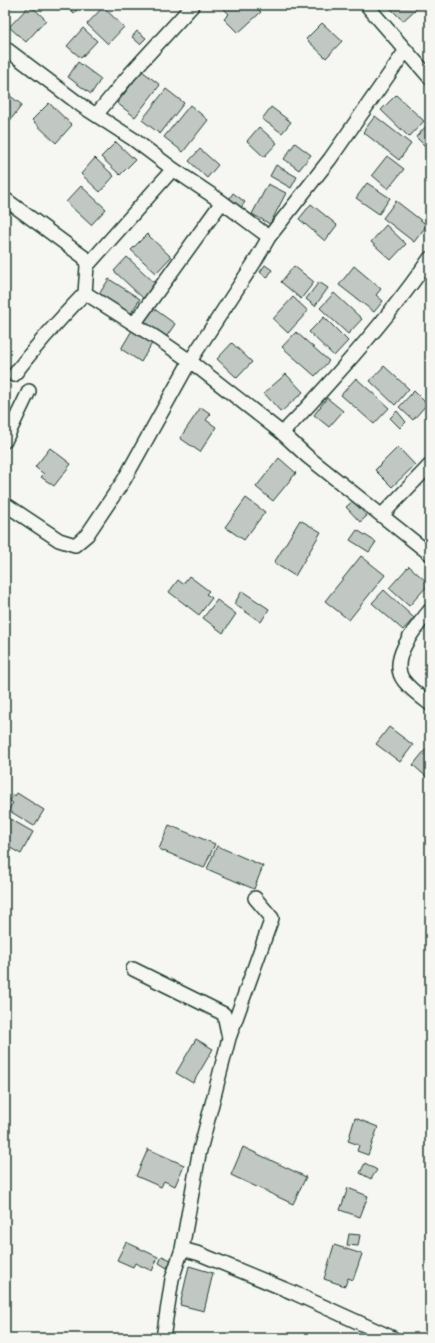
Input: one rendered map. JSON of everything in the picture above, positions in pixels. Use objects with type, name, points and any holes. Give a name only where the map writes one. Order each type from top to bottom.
[{"type":"street","points":[[96,115],[130,74],[193,5]]},
{"type":"street","points":[[368,6],[430,78]]},
{"type":"street","points":[[5,48],[72,99],[133,139],[269,237]]},
{"type":"street","points":[[5,504],[59,540],[75,545],[87,536],[124,480],[190,361],[254,263],[269,237],[330,159],[406,50]]},
{"type":"street","points":[[87,266],[173,169]]},
{"type":"street","points":[[5,199],[85,258],[87,266],[85,293],[58,321],[14,375]]},
{"type":"street","points":[[134,324],[222,202]]},
{"type":"street","points":[[282,433],[360,348],[406,293],[430,258]]},
{"type":"street","points":[[85,293],[190,361],[282,433],[308,458],[430,554]]},
{"type":"street","points":[[5,441],[29,391]]},
{"type":"street","points":[[382,515],[430,465]]},
{"type":"street","points":[[430,610],[406,641],[398,665],[403,680],[430,704]]},
{"type":"street","points":[[163,1338],[172,1280],[182,1250],[199,1154],[229,1038],[272,918],[255,898]]},
{"type":"street","points":[[133,969],[224,1014],[229,1038]]},
{"type":"street","points":[[182,1250],[200,1254],[286,1290],[393,1338]]},
{"type":"building","points":[[30,5],[46,20],[26,42],[9,27]]},
{"type":"building","points":[[66,5],[81,5],[74,13]]},
{"type":"building","points":[[220,5],[254,5],[261,12],[238,33],[224,19],[229,14]]},
{"type":"building","points":[[387,5],[416,5],[418,7],[403,21]]},
{"type":"building","points":[[103,7],[124,27],[108,44],[87,24]]},
{"type":"building","points":[[322,23],[342,41],[326,58],[306,39]]},
{"type":"building","points":[[83,28],[97,41],[81,58],[67,46]]},
{"type":"building","points":[[137,31],[146,38],[140,44],[132,37]]},
{"type":"building","points":[[78,62],[101,79],[91,94],[68,77]]},
{"type":"building","points":[[142,71],[160,85],[135,117],[117,103]]},
{"type":"building","points":[[166,89],[184,103],[160,134],[142,120]]},
{"type":"building","points":[[5,92],[22,105],[8,123],[5,121]]},
{"type":"building","points":[[396,95],[424,121],[409,137],[381,110]]},
{"type":"building","points":[[49,103],[72,125],[56,143],[32,120]]},
{"type":"building","points":[[190,105],[208,120],[183,152],[164,137]]},
{"type":"building","points":[[271,107],[291,122],[282,133],[262,119]]},
{"type":"building","points":[[375,116],[411,144],[399,160],[363,132]]},
{"type":"building","points":[[430,122],[430,148],[428,149],[416,137]]},
{"type":"building","points":[[259,127],[277,143],[264,157],[247,141]]},
{"type":"building","points":[[116,142],[135,160],[120,175],[101,157]]},
{"type":"building","points":[[295,143],[311,155],[299,170],[284,159]]},
{"type":"building","points":[[200,149],[218,165],[207,178],[189,161]]},
{"type":"building","points":[[387,156],[404,169],[388,189],[372,175]]},
{"type":"building","points":[[95,158],[114,176],[100,192],[81,174]]},
{"type":"building","points":[[276,165],[297,177],[291,188],[270,176]]},
{"type":"building","points":[[367,183],[390,198],[379,214],[356,198]]},
{"type":"building","points":[[268,184],[286,193],[270,224],[252,214]]},
{"type":"building","points":[[81,186],[106,209],[91,225],[66,202]]},
{"type":"building","points":[[233,193],[245,202],[240,209],[228,201]]},
{"type":"building","points":[[396,201],[427,225],[414,242],[383,218]]},
{"type":"building","points":[[311,204],[337,225],[325,241],[299,219]]},
{"type":"building","points":[[386,225],[406,244],[391,260],[371,242]]},
{"type":"building","points":[[147,234],[171,257],[156,273],[131,250]]},
{"type":"building","points":[[127,257],[157,285],[144,299],[114,271]]},
{"type":"building","points":[[265,265],[272,270],[267,278],[260,272]]},
{"type":"building","points":[[294,266],[314,282],[301,299],[281,282]]},
{"type":"building","points":[[354,266],[381,289],[376,295],[383,301],[374,312],[339,285]]},
{"type":"building","points":[[109,279],[140,299],[128,318],[97,297]]},
{"type":"building","points":[[319,282],[328,288],[315,306],[306,299]]},
{"type":"building","points":[[334,293],[362,319],[348,334],[320,308]]},
{"type":"building","points":[[293,297],[308,311],[288,333],[273,319]]},
{"type":"building","points":[[153,308],[175,324],[164,340],[142,324]]},
{"type":"building","points":[[324,317],[348,341],[334,356],[309,332]]},
{"type":"building","points":[[134,327],[154,340],[141,362],[121,349]]},
{"type":"building","points":[[296,332],[329,361],[315,376],[282,347]]},
{"type":"building","points":[[232,343],[252,362],[237,378],[217,359]]},
{"type":"building","points":[[384,366],[409,389],[395,405],[370,381]]},
{"type":"building","points":[[286,374],[303,392],[281,412],[264,393]]},
{"type":"building","points":[[356,378],[389,408],[374,424],[341,395]]},
{"type":"building","points":[[414,391],[427,404],[413,420],[399,407]]},
{"type":"building","points":[[327,398],[343,411],[329,427],[314,415]]},
{"type":"building","points":[[201,407],[211,414],[206,420],[216,427],[200,452],[180,438]]},
{"type":"building","points":[[397,411],[406,422],[400,428],[390,418]]},
{"type":"building","points":[[398,447],[415,465],[392,487],[375,470]]},
{"type":"building","points":[[50,448],[71,464],[54,486],[41,477],[44,474],[35,467]]},
{"type":"building","points":[[279,458],[296,473],[273,501],[256,487]]},
{"type":"building","points":[[246,498],[265,512],[244,540],[225,527]]},
{"type":"building","points":[[353,501],[367,516],[360,522],[346,507]]},
{"type":"building","points":[[300,520],[321,532],[295,576],[274,563]]},
{"type":"building","points":[[357,530],[376,542],[369,552],[350,540]]},
{"type":"building","points":[[361,556],[385,575],[349,620],[325,601]]},
{"type":"building","points":[[409,566],[429,584],[409,606],[389,588]]},
{"type":"building","points":[[189,576],[209,591],[206,594],[212,598],[199,615],[169,592],[178,580],[183,584]]},
{"type":"building","points":[[384,590],[414,618],[403,630],[372,603]]},
{"type":"building","points":[[242,591],[269,609],[261,622],[234,604]]},
{"type":"building","points":[[217,600],[236,614],[223,633],[203,618]]},
{"type":"building","points":[[389,727],[413,745],[400,762],[376,744]]},
{"type":"building","points":[[430,744],[430,780],[413,765]]},
{"type":"building","points":[[17,793],[44,810],[34,826],[8,810],[13,803],[10,801],[13,795],[15,796]]},
{"type":"building","points":[[5,816],[33,832],[21,854],[5,845]]},
{"type":"building","points":[[169,825],[215,844],[204,868],[159,849]]},
{"type":"building","points":[[217,846],[263,866],[254,889],[207,869]]},
{"type":"building","points":[[196,1039],[213,1049],[193,1083],[176,1073]]},
{"type":"building","points":[[355,1118],[378,1127],[368,1155],[357,1151],[359,1145],[348,1141]]},
{"type":"building","points":[[243,1147],[306,1177],[293,1204],[231,1175]]},
{"type":"building","points":[[148,1149],[184,1165],[175,1186],[164,1181],[161,1187],[136,1176]]},
{"type":"building","points":[[365,1163],[377,1170],[371,1179],[360,1173]]},
{"type":"building","points":[[348,1188],[368,1196],[360,1217],[340,1210]]},
{"type":"building","points":[[349,1234],[360,1235],[358,1246],[347,1245]]},
{"type":"building","points":[[126,1242],[158,1257],[152,1271],[135,1263],[133,1267],[117,1260]]},
{"type":"building","points":[[334,1245],[362,1254],[353,1280],[348,1278],[345,1286],[324,1279]]},
{"type":"building","points":[[162,1256],[171,1260],[167,1268],[159,1263]]},
{"type":"building","points":[[189,1266],[213,1273],[204,1311],[180,1305]]}]
